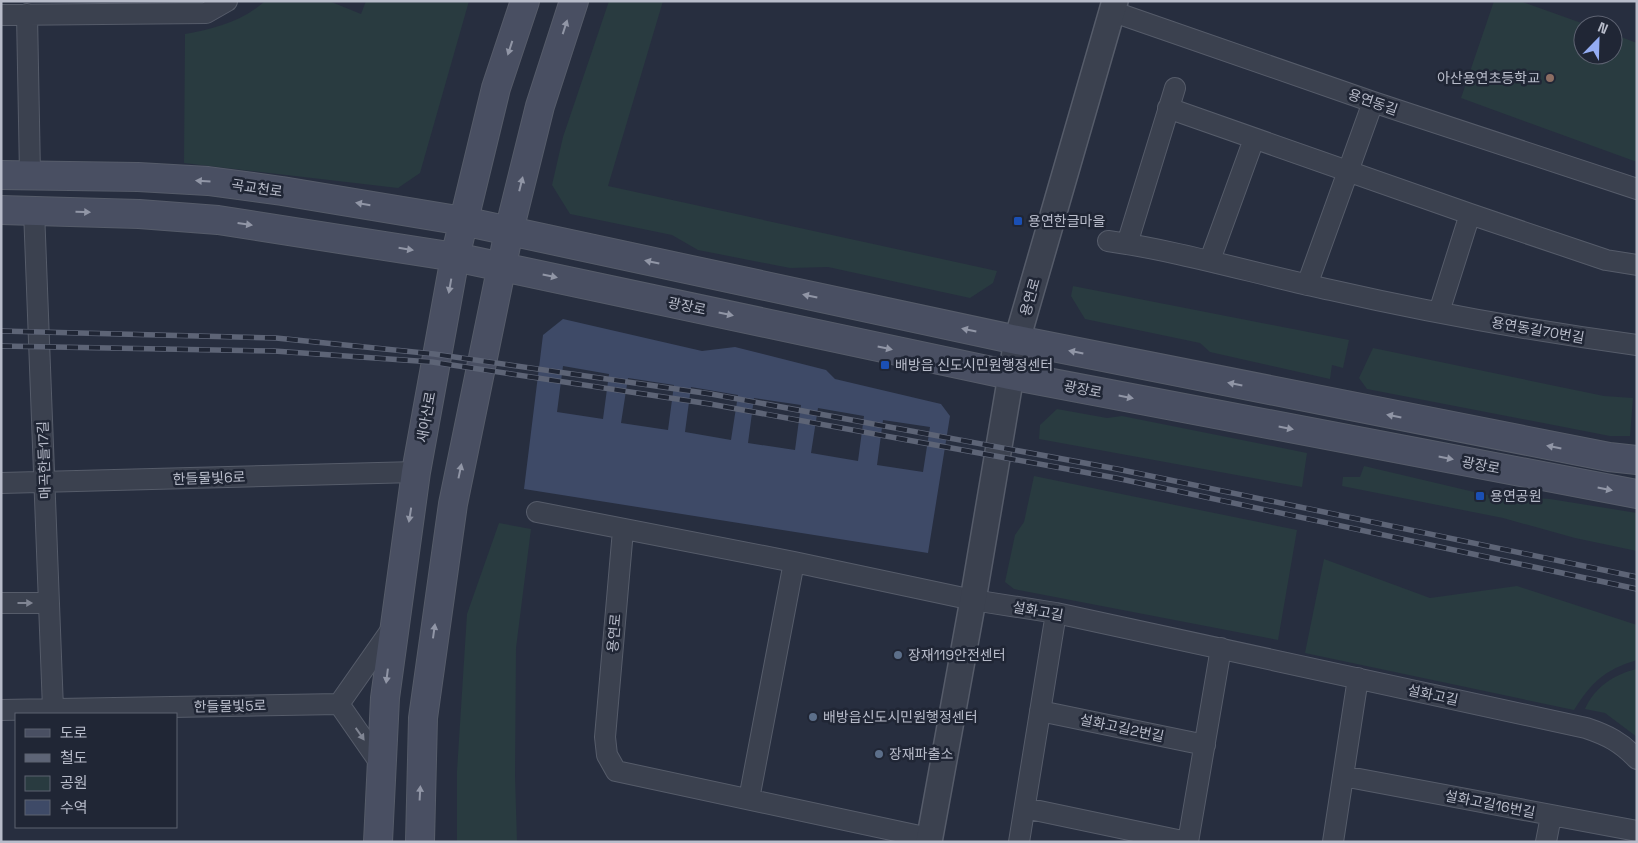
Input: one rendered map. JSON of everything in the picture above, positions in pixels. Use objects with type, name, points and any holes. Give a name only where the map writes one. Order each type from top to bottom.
[{"type":"main road","name":"새아산로","points":[[378,842],[380,763],[393,627],[416,472],[463,221],[496,88],[525,1]]},
{"type":"main road","points":[[420,842],[423,718],[434,631],[454,504],[509,231],[540,106],[574,1]]},
{"type":"main road","name":"곡교천로","points":[[1,176],[138,177],[208,181],[282,191],[463,221],[509,231]]},
{"type":"main road","points":[[1,210],[139,214],[218,220],[502,266]]},
{"type":"main road","points":[[509,231],[1017,340],[1365,410],[1609,457],[1637,460]]},
{"type":"main road","name":"광장로","points":[[502,266],[1010,375],[1637,494]]},
{"type":"street","points":[[1,15],[206,13],[227,1]]},
{"type":"street","name":"용연동길","points":[[1113,6],[1373,102],[1637,189]]},
{"type":"street","name":"용연로","points":[[623,530],[605,737],[606,755],[616,771],[929,840],[973,600],[1017,340],[1113,6]]},
{"type":"street","points":[[27,14],[30,175]]},
{"type":"street","points":[[1175,88],[1168,108],[1349,173],[1606,260],[1637,265]]},
{"type":"street","points":[[1307,285],[1349,173],[1373,102]]},
{"type":"street","name":"용연동길70번길","points":[[1168,108],[1118,243],[1210,260],[1307,285],[1439,312],[1552,334],[1637,345]]},
{"type":"street","points":[[1210,260],[1254,139]]},
{"type":"street","name":"매곡한들17길","points":[[34,210],[53,709]]},
{"type":"street","points":[[1439,312],[1470,214]]},
{"type":"street","name":"한들물빛6로","points":[[1,483],[416,472]]},
{"type":"street","points":[[537,512],[794,562],[973,600]]},
{"type":"street","points":[[749,799],[794,562]]},
{"type":"street","name":"설화고길","points":[[973,600],[1056,614],[1221,648],[1586,728],[1608,735],[1624,744],[1637,759]]},
{"type":"street","points":[[1,603],[49,603]]},
{"type":"street","points":[[1019,842],[1056,614]]},
{"type":"street","points":[[380,763],[340,704],[393,627]]},
{"type":"street","points":[[1025,808],[1188,842],[1221,648]]},
{"type":"street","points":[[1332,842],[1358,678]]},
{"type":"street","name":"한들물빛5로","points":[[1,710],[340,704]]},
{"type":"street","name":"설화고길2번길","points":[[1040,711],[1205,745]]},
{"type":"street","name":"설화고길16번길","points":[[1343,776],[1637,831]]},
{"type":"street","points":[[1546,842],[1551,816]]},
{"type":"green space","points":[[265,1],[329,1],[361,14],[366,1],[469,1],[420,173],[398,188],[184,163],[185,34],[207,30],[238,19]]},
{"type":"green space","points":[[609,1],[663,1],[608,186],[997,271],[993,283],[970,298],[828,267],[790,268],[698,250],[672,235],[570,214],[552,185],[563,137]]},
{"type":"green space","name":"아산용연초등학교","points":[[1494,1],[1520,1],[1573,20],[1573,65],[1623,65],[1623,38],[1637,43],[1637,162],[1461,98]]},
{"type":"green space","points":[[1073,286],[1349,340],[1343,368],[1332,365],[1330,379],[1210,352],[1200,343],[1085,319],[1071,296]]},
{"type":"green space","points":[[1373,348],[1604,396],[1633,398],[1630,436],[1610,436],[1367,389],[1359,378]]},
{"type":"green space","points":[[1057,409],[1107,418],[1122,416],[1307,453],[1302,487],[1039,439],[1040,425]]},
{"type":"green space","points":[[1364,466],[1487,495],[1550,499],[1637,513],[1637,551],[1575,538],[1503,518],[1342,486],[1343,477],[1360,477]]},
{"type":"green space","points":[[1034,476],[1297,530],[1278,640],[1014,589],[1005,582],[1015,535],[1024,522]]},
{"type":"green space","points":[[499,523],[531,529],[516,648],[515,776],[517,842],[457,842],[457,771],[467,614]]},
{"type":"green space","points":[[1324,559],[1430,598],[1517,586],[1637,625],[1637,660],[1616,668],[1600,678],[1574,710],[1305,653]]},
{"type":"green space","points":[[1637,669],[1637,737],[1605,713],[1585,709],[1599,688],[1620,674]]},
{"type":"water","points":[[563,319],[702,351],[735,347],[826,370],[835,379],[941,404],[950,416],[928,553],[524,489],[543,335]],"holes":[[[563,366],[609,374],[603,419],[557,412]],[[628,378],[674,385],[668,430],[621,423]],[[691,387],[738,395],[731,440],[685,432]],[[754,398],[801,405],[795,450],[748,443]],[[818,408],[864,416],[858,461],[811,453]],[[883,420],[930,427],[923,472],[877,465]]]},
{"type":"railway","points":[[1,331],[276,338],[434,354],[711,394],[1117,469],[1637,577]]},
{"type":"railway","points":[[1,346],[274,351],[432,362],[710,404],[1116,478],[1637,589]]},
{"type":"place","name":"아산용연초등학교","points":[[1550,78]]},
{"type":"place","name":"용연한글마을","points":[[1018,221]]},
{"type":"place","name":"배방읍 신도시민원행정센터","points":[[885,365]]},
{"type":"place","name":"용연공원","points":[[1480,496]]},
{"type":"place","name":"장재119안전센터","points":[[898,655]]},
{"type":"place","name":"배방읍신도시민원행정센터","points":[[813,717]]},
{"type":"place","name":"장재파출소","points":[[879,754]]}]
